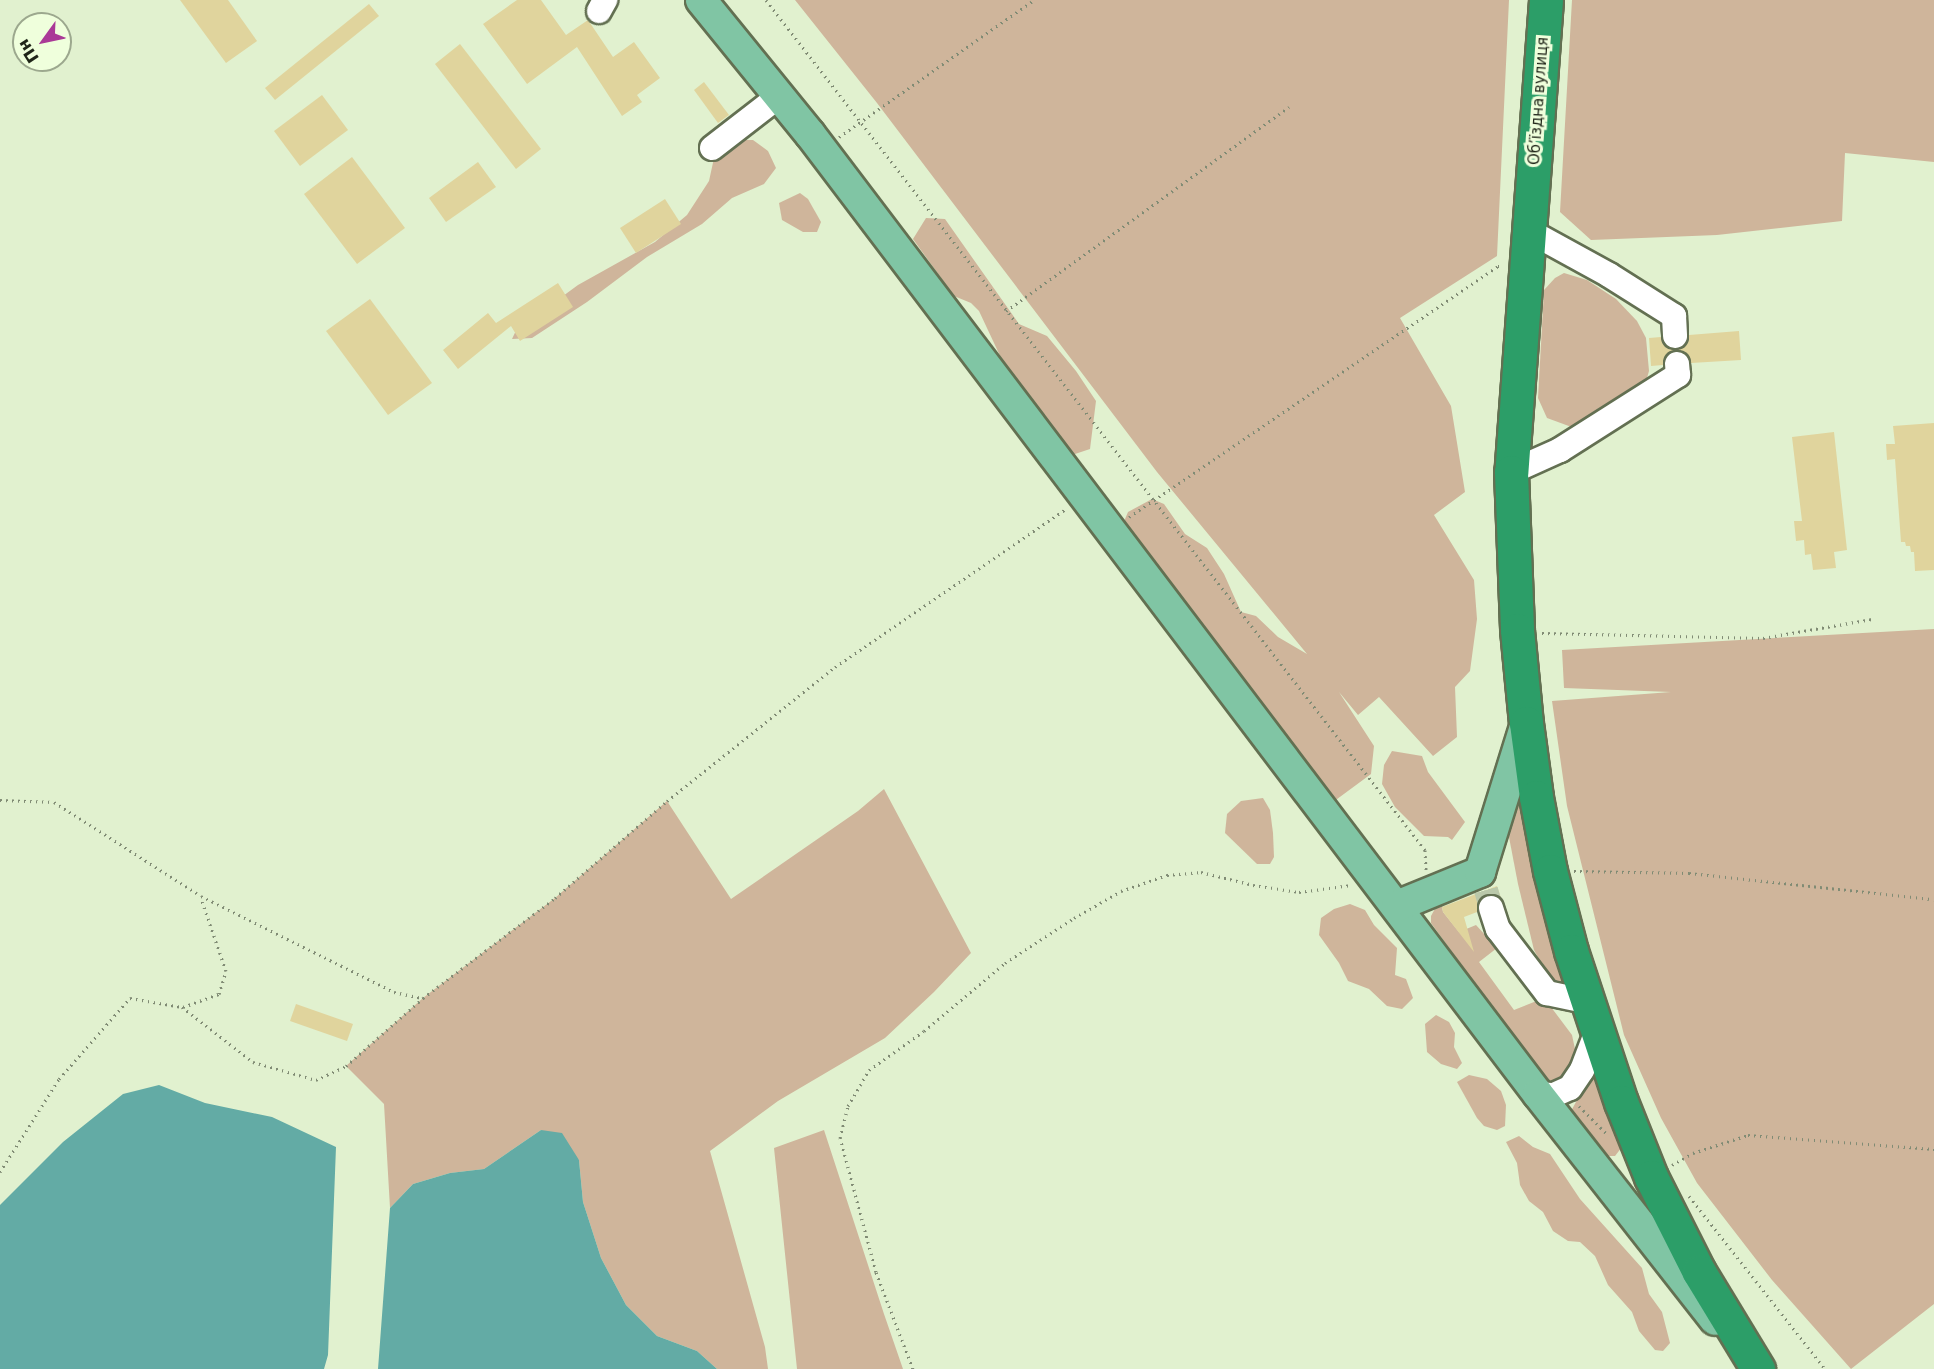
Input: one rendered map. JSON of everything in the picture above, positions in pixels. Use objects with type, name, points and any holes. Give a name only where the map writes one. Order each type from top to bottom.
[{"type":"highway","name":"Обʼїздна вулиця","points":[[1546,0],[1512,472],[1517,630],[1526,723],[1550,871],[1586,1001],[1651,1177],[1700,1272],[1756,1369]]},
{"type":"main road","points":[[701,0],[810,134],[1083,497],[1397,906],[1538,1094],[1756,1369]]},
{"type":"main road","points":[[1397,906],[1428,892],[1486,890],[1526,723]]},
{"type":"lane","points":[[712,148],[779,96]]},
{"type":"lane","points":[[1530,217],[1609,275],[1674,316],[1675,336]]},
{"type":"lane","points":[[1512,472],[1560,450],[1678,375],[1677,364]]},
{"type":"lane","points":[[1486,890],[1498,929],[1547,993],[1586,1001]]},
{"type":"lane","points":[[1538,1094],[1554,1095],[1570,1088],[1581,1070],[1597,1031]]},
{"type":"path","points":[[766,0],[1425,850],[1428,892]]},
{"type":"path","points":[[862,124],[1034,0]]},
{"type":"path","points":[[1005,311],[1289,107]]},
{"type":"path","points":[[1110,530],[1498,266],[1527,265]]},
{"type":"path","points":[[0,1172],[59,1079],[130,998],[182,1007],[253,1062],[316,1080],[346,1066],[423,998],[555,898],[667,801],[835,667],[1083,497]]},
{"type":"path","points":[[1517,630],[1554,635],[1764,638],[1872,620]]},
{"type":"path","points":[[0,800],[54,802],[201,896],[394,992],[423,998]]},
{"type":"path","points":[[913,1369],[876,1272],[840,1138],[848,1106],[869,1070],[924,1031],[1005,963],[1074,918],[1121,891],[1167,875],[1201,872],[1252,885],[1299,892],[1351,885],[1370,871]]},
{"type":"path","points":[[1550,871],[1689,873],[1934,898]]},
{"type":"path","points":[[182,1007],[219,994],[226,971],[201,896]]},
{"type":"path","points":[[1651,1177],[1693,1153],[1748,1135],[1934,1149]]},
{"type":"shaded area","points":[[795,0],[1509,0],[1497,256],[1400,318],[1451,406],[1465,492],[1434,515],[1474,580],[1477,619],[1470,671],[1455,687],[1457,737],[1433,756],[1379,697],[1358,715],[1339,692],[1374,746],[1371,774],[1329,805],[1120,531],[1128,512],[1152,499],[1164,504],[1185,534],[1207,548],[1224,574],[1241,612],[1256,616],[1278,637],[1307,654],[1157,472],[877,103]]},
{"type":"shaded area","points":[[1572,0],[1934,0],[1934,162],[1845,153],[1842,221],[1717,235],[1591,240],[1560,212]]},
{"type":"shaded area","points":[[734,140],[753,140],[768,151],[776,168],[764,184],[732,198],[702,224],[647,257],[587,302],[532,338],[512,339],[520,322],[548,307],[578,285],[655,242],[687,215],[709,181],[714,158]]},
{"type":"shaded area","points":[[800,193],[808,199],[821,222],[817,232],[803,232],[782,220],[779,203]]},
{"type":"shaded area","points":[[926,218],[945,219],[1019,324],[1047,336],[1076,371],[1096,401],[1090,449],[1072,455],[1039,427],[1017,392],[979,311],[971,303],[954,296],[913,239]]},
{"type":"shaded area","points":[[1564,273],[1587,280],[1616,299],[1637,321],[1646,338],[1649,371],[1647,378],[1577,429],[1547,418],[1538,398],[1544,290],[1555,278]]},
{"type":"shaded area","points":[[1934,629],[1934,1304],[1851,1369],[1772,1280],[1697,1183],[1661,1118],[1624,1035],[1567,806],[1552,701],[1671,692],[1564,688],[1562,650]]},
{"type":"shaded area","points":[[1392,751],[1422,756],[1428,772],[1465,822],[1452,840],[1448,837],[1424,836],[1395,807],[1382,784],[1384,765]]},
{"type":"shaded area","points":[[1518,786],[1564,985],[1559,986],[1546,972],[1534,950],[1518,884],[1504,811]]},
{"type":"shaded area","points":[[884,789],[971,953],[885,1038],[778,1101],[710,1151],[765,1347],[768,1369],[717,1369],[697,1351],[657,1336],[626,1305],[601,1258],[583,1202],[579,1160],[541,1130],[484,1169],[450,1173],[413,1184],[390,1208],[384,1104],[346,1066],[423,998],[555,898],[667,801],[731,899],[858,811]]},
{"type":"shaded area","points":[[1263,798],[1270,810],[1273,833],[1274,857],[1270,864],[1257,864],[1225,833],[1227,814],[1241,801]]},
{"type":"shaded area","points":[[1446,902],[1442,907],[1443,912],[1459,932],[1476,925],[1497,948],[1479,962],[1514,1010],[1539,1000],[1551,1007],[1572,1035],[1578,1063],[1554,1092],[1490,1009],[1485,998],[1431,923],[1431,916],[1437,905]]},
{"type":"shaded area","points":[[1350,904],[1365,910],[1374,925],[1397,948],[1395,975],[1406,979],[1413,998],[1402,1009],[1387,1006],[1369,989],[1348,981],[1339,963],[1319,935],[1321,918],[1334,909]]},
{"type":"shaded area","points":[[1436,1015],[1449,1022],[1455,1033],[1454,1047],[1462,1063],[1457,1069],[1441,1064],[1427,1052],[1425,1024]]},
{"type":"shaded area","points":[[1590,1064],[1620,1139],[1622,1147],[1615,1156],[1604,1156],[1572,1116],[1571,1111],[1581,1093]]},
{"type":"shaded area","points":[[1469,1075],[1487,1079],[1501,1091],[1506,1105],[1505,1126],[1497,1130],[1484,1126],[1477,1118],[1457,1082]]},
{"type":"shaded area","points":[[824,1130],[903,1369],[797,1369],[774,1148]]},
{"type":"shaded area","points":[[1519,1136],[1533,1147],[1550,1154],[1580,1199],[1642,1268],[1649,1294],[1662,1312],[1670,1343],[1663,1351],[1655,1350],[1639,1331],[1632,1312],[1608,1285],[1595,1256],[1580,1242],[1568,1241],[1553,1231],[1543,1212],[1529,1201],[1520,1185],[1517,1163],[1506,1142]]},
{"type":"water","points":[[159,1085],[205,1103],[272,1117],[336,1147],[328,1355],[324,1369],[0,1369],[0,1205],[63,1142],[123,1094]]},
{"type":"water","points":[[541,1130],[562,1133],[579,1160],[583,1202],[601,1258],[626,1305],[657,1336],[697,1351],[717,1369],[378,1369],[390,1208],[413,1184],[450,1173],[484,1169]]},
{"type":"building","points":[[180,0],[228,0],[257,41],[226,63]]},
{"type":"building","points":[[517,0],[541,0],[566,35],[588,20],[613,57],[634,42],[660,78],[637,95],[642,102],[622,116],[577,47],[527,84],[483,24]]},
{"type":"building","points":[[369,4],[379,16],[275,100],[265,88]]},
{"type":"building","points":[[460,44],[541,149],[516,169],[435,64]]},
{"type":"building","points":[[704,82],[729,115],[718,123],[694,90]]},
{"type":"building","points":[[322,95],[348,130],[300,166],[274,131]]},
{"type":"building","points":[[352,157],[405,228],[357,264],[304,194]]},
{"type":"building","points":[[478,162],[496,187],[446,222],[429,198]]},
{"type":"building","points":[[665,199],[681,224],[636,253],[620,228]]},
{"type":"building","points":[[558,283],[573,307],[520,341],[511,326],[458,369],[443,350],[488,313],[496,323]]},
{"type":"building","points":[[370,299],[432,383],[388,415],[326,331]]},
{"type":"building","points":[[1739,331],[1741,360],[1691,363],[1688,355],[1677,350],[1687,343],[1689,335]]},
{"type":"building","points":[[1661,337],[1663,344],[1675,350],[1664,358],[1663,365],[1651,366],[1649,338]]},
{"type":"building","points":[[1934,423],[1934,570],[1915,571],[1914,552],[1911,552],[1910,546],[1906,546],[1905,542],[1901,542],[1895,459],[1887,460],[1886,444],[1895,444],[1893,426]]},
{"type":"building","points":[[1834,432],[1847,550],[1834,552],[1836,568],[1813,570],[1811,554],[1805,555],[1804,540],[1796,541],[1794,521],[1802,521],[1792,437]]},
{"type":"building","points":[[1497,886],[1501,898],[1494,894],[1486,895],[1477,905],[1477,912],[1464,917],[1474,952],[1443,912],[1442,907]]},
{"type":"building","points":[[296,1004],[353,1024],[347,1041],[290,1021]]},
{"type":"tunnel","points":[[1486,890],[1491,908]]}]
